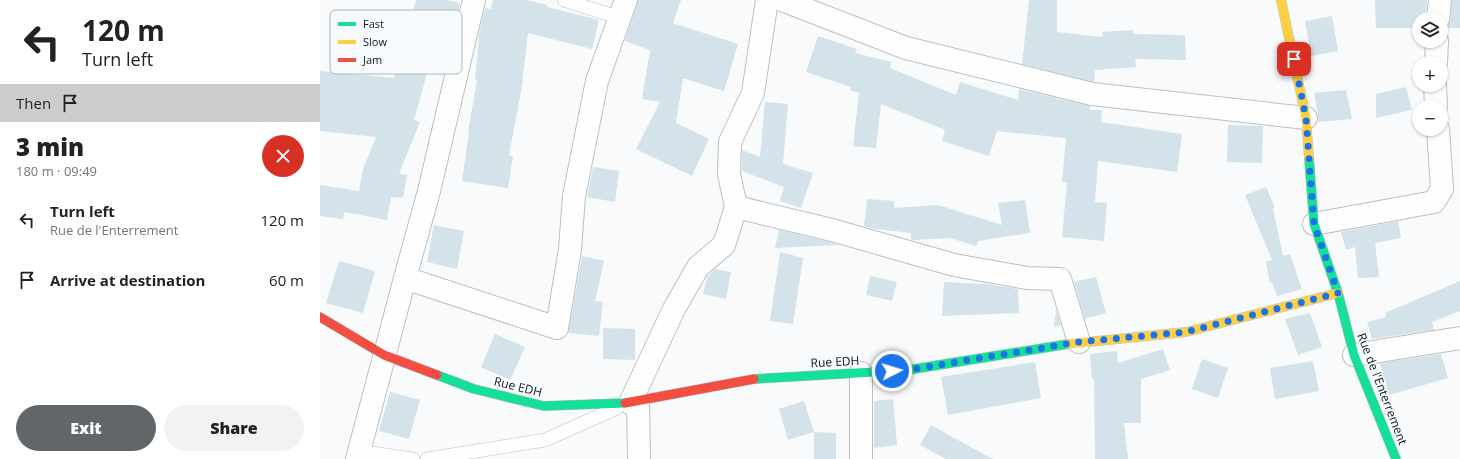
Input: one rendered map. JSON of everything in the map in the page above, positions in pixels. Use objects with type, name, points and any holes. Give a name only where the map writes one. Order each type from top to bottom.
[{"type":"street","points":[[462,51],[474,0]]},
{"type":"street","points":[[639,459],[634,402],[674,309],[698,267],[724,245],[736,207],[729,174],[730,142],[753,94],[767,0]]},
{"type":"street","points":[[782,0],[906,48],[1092,94],[1306,118]]},
{"type":"street","name":"Rue de l'Enterrement","points":[[1281,0],[1306,118],[1314,224],[1338,293],[1354,355],[1396,459]]},
{"type":"street","points":[[1439,12],[1440,0]]},
{"type":"street","points":[[405,278],[557,328],[570,249],[574,196],[598,81],[623,9]]},
{"type":"street","points":[[358,455],[429,191],[457,74]]},
{"type":"street","points":[[1314,224],[1434,202],[1442,189],[1438,136]]},
{"type":"street","points":[[736,207],[832,230],[954,265],[1027,278],[1060,279],[1079,342]]},
{"type":"street","name":"Rue EDH","points":[[320,317],[384,355],[474,389],[544,406],[634,402],[760,378],[908,370],[1079,342],[1186,332],[1338,293]]},
{"type":"street","points":[[1354,355],[1460,338]]},
{"type":"street","points":[[861,459],[862,373]]},
{"type":"lane","points":[[564,0],[623,9]]},
{"type":"lane","points":[[427,459],[544,440],[634,402]]},
{"type":"lane","points":[[358,455],[413,459]]},
{"type":"building","points":[[416,0],[447,0],[460,3],[459,10],[413,10]]},
{"type":"building","points":[[493,0],[526,0],[547,5],[547,7],[599,20],[592,49],[528,33],[521,92],[509,155],[513,156],[508,188],[462,181],[468,132],[477,80],[475,80],[478,38],[485,8],[491,9]]},
{"type":"building","points":[[638,0],[681,0],[673,23],[738,44],[724,91],[683,78],[676,123],[709,139],[692,176],[636,149],[660,102],[642,99],[650,50],[625,41]]},
{"type":"building","points":[[1029,0],[1057,0],[1057,32],[1103,37],[1102,32],[1133,30],[1133,34],[1185,35],[1186,60],[1135,59],[1136,67],[1095,70],[1094,82],[1022,64]]},
{"type":"building","points":[[1375,0],[1427,0],[1426,12],[1412,12],[1412,28],[1376,28]]},
{"type":"building","points":[[1452,0],[1460,0],[1460,28],[1448,28]]},
{"type":"building","points":[[1332,16],[1338,51],[1311,56],[1305,21]]},
{"type":"building","points":[[818,36],[857,49],[855,53],[891,62],[890,68],[956,95],[960,82],[1018,100],[1019,89],[1090,106],[1090,110],[1102,110],[1101,122],[1182,134],[1177,172],[1098,161],[1095,202],[1107,203],[1104,241],[1062,237],[1067,182],[1062,182],[1066,138],[997,131],[989,156],[942,141],[945,130],[881,104],[876,148],[853,146],[859,93],[850,90],[851,87],[806,72]]},
{"type":"building","points":[[320,71],[330,72],[330,74],[352,74],[394,78],[395,74],[427,74],[414,120],[420,122],[399,174],[407,175],[403,198],[391,197],[387,220],[344,212],[343,219],[320,216],[320,185],[359,191],[363,169],[376,137],[320,131]]},
{"type":"building","points":[[1406,87],[1412,110],[1376,118],[1376,94]]},
{"type":"building","points":[[1346,90],[1352,119],[1319,122],[1314,93]]},
{"type":"building","points":[[765,102],[788,104],[783,164],[813,173],[801,208],[780,201],[784,187],[742,171],[742,150],[760,157]]},
{"type":"building","points":[[1228,125],[1263,126],[1262,163],[1227,162]]},
{"type":"building","points":[[593,167],[619,171],[615,202],[587,197]]},
{"type":"building","points":[[1266,187],[1275,208],[1273,209],[1283,256],[1290,254],[1302,289],[1277,296],[1272,282],[1270,283],[1266,262],[1272,260],[1245,195]]},
{"type":"building","points":[[867,199],[894,201],[894,208],[938,205],[1002,225],[998,203],[1025,200],[1030,233],[978,241],[976,246],[950,238],[911,240],[911,233],[875,229],[864,226]]},
{"type":"building","points":[[1398,221],[1401,238],[1375,243],[1379,277],[1358,278],[1355,247],[1346,250],[1341,232]]},
{"type":"building","points":[[434,225],[464,231],[457,269],[427,262]]},
{"type":"building","points":[[779,230],[829,242],[838,245],[775,248]]},
{"type":"building","points":[[780,252],[803,258],[793,324],[770,321]]},
{"type":"building","points":[[582,256],[604,261],[595,301],[603,302],[599,336],[568,333]]},
{"type":"building","points":[[339,261],[375,271],[363,313],[326,303]]},
{"type":"building","points":[[715,269],[731,272],[726,299],[703,294],[707,277]]},
{"type":"building","points":[[870,276],[897,282],[892,301],[866,295]]},
{"type":"building","points":[[1096,277],[1106,313],[1085,319],[1074,282]]},
{"type":"building","points":[[1460,281],[1460,311],[1432,322],[1434,330],[1372,339],[1367,322],[1386,317],[1385,313]]},
{"type":"building","points":[[944,282],[981,283],[1018,289],[1019,313],[942,316]]},
{"type":"building","points":[[1056,309],[1061,325],[1054,327]]},
{"type":"building","points":[[1310,313],[1322,347],[1298,355],[1285,319]]},
{"type":"building","points":[[603,328],[635,329],[635,360],[603,359]]},
{"type":"building","points":[[495,334],[525,347],[510,380],[481,367]]},
{"type":"building","points":[[1163,349],[1170,370],[1141,379],[1141,423],[1124,423],[1128,459],[1095,459],[1094,378],[1092,379],[1090,354],[1117,351],[1118,363]]},
{"type":"building","points":[[1441,354],[1448,378],[1389,395],[1380,363]]},
{"type":"building","points":[[1202,359],[1228,368],[1218,398],[1192,389]]},
{"type":"building","points":[[1313,361],[1319,391],[1275,399],[1270,368]]},
{"type":"building","points":[[1035,362],[1041,398],[948,415],[941,377]]},
{"type":"building","points":[[390,392],[420,400],[409,439],[379,431]]},
{"type":"building","points":[[893,399],[897,445],[874,448],[874,401]]},
{"type":"building","points":[[804,401],[814,432],[788,440],[779,409]]},
{"type":"building","points":[[931,425],[993,459],[946,459],[920,445]]},
{"type":"building","points":[[814,432],[836,433],[836,459],[814,459]]},
{"type":"traffic: fast","points":[[1309,158],[1314,224],[1338,293],[1354,355],[1396,459]]},
{"type":"traffic: fast","points":[[754,379],[908,370],[1068,344]]},
{"type":"traffic: fast","points":[[437,375],[474,389],[544,406],[625,403]]},
{"type":"traffic: slow","points":[[1281,0],[1306,118],[1309,158]]},
{"type":"traffic: slow","points":[[1068,344],[1186,332],[1338,293]]},
{"type":"traffic: jam","points":[[320,317],[384,355],[437,375]]},
{"type":"traffic: jam","points":[[625,403],[754,379]]},
{"type":"route","points":[[892,371],[908,370],[1079,342],[1186,332],[1338,293],[1314,224],[1306,118],[1294,59]]}]
